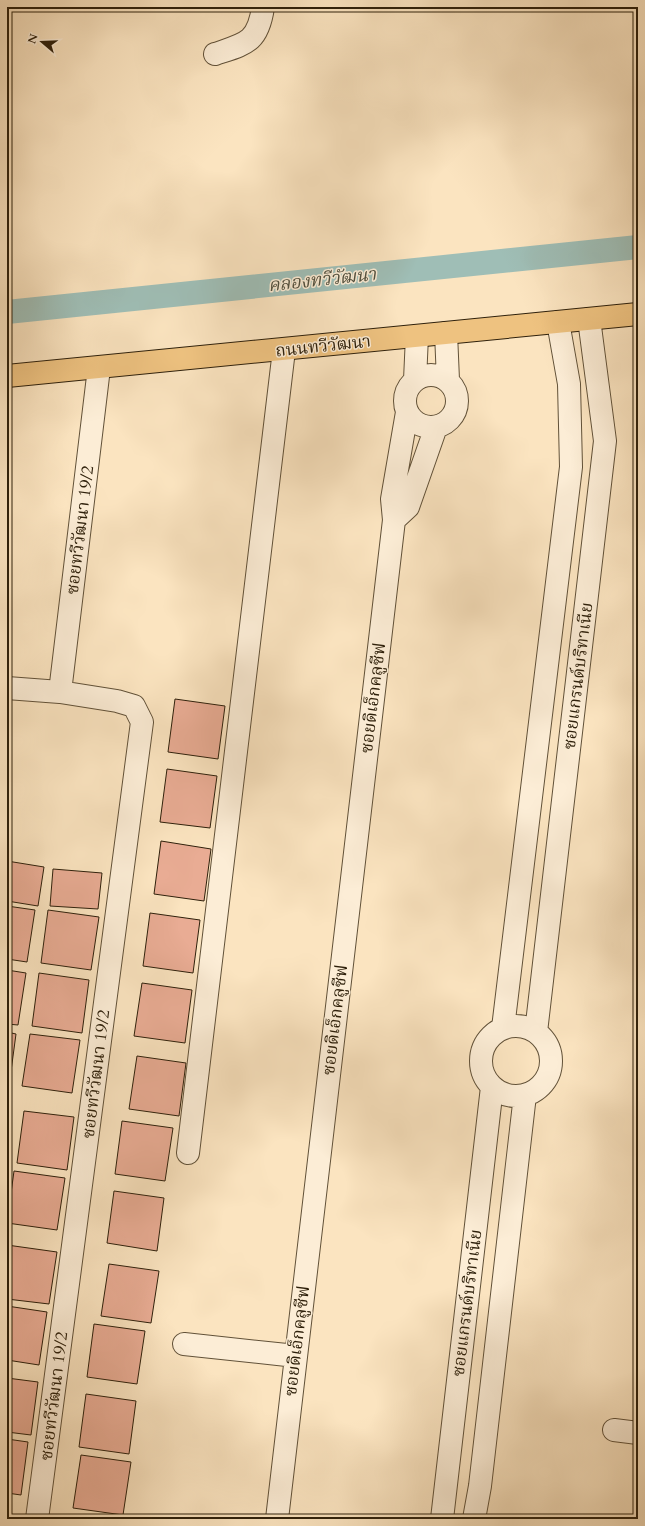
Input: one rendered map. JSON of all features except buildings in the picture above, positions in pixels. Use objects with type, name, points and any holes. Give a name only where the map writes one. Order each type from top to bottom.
[{"type":"main road","name":"ถนนทวีวัฒนา","points":[[7,376],[284,350],[638,314]]},
{"type":"street","points":[[215,54],[247,43],[256,32],[263,7]]},
{"type":"street","name":"ซอยแกรนด์บริทาเนีย","points":[[536,1032],[605,441],[589,319]]},
{"type":"street","name":"ซอยแกรนด์บริทาเนีย","points":[[503,1028],[571,467],[569,384],[558,322]]},
{"type":"street","points":[[446,333],[448,380]]},
{"type":"street","name":"ซอยดิเอ็กคลูซีฟ","points":[[277,1519],[394,520],[392,499],[407,412],[405,395],[415,380],[417,336]]},
{"type":"street","points":[[188,1152],[284,350]]},
{"type":"street","name":"ซอยทวีวัฒนา 19/2","points":[[60,692],[99,368]]},
{"type":"street","points":[[407,412],[419,425],[436,427],[451,419],[457,407],[457,394],[454,386],[448,380],[432,374],[415,380]]},
{"type":"street","points":[[394,520],[408,507],[436,427]]},
{"type":"street","name":"ซอยทวีวัฒนา 19/2","points":[[7,688],[60,692],[117,701],[134,706],[142,722],[37,1519]]},
{"type":"street","points":[[515,1026],[526,1027],[536,1032],[544,1040],[549,1050],[551,1061],[549,1072],[544,1082],[535,1090],[525,1095],[514,1096],[503,1094],[492,1087],[485,1078],[481,1067],[482,1055],[486,1044],[493,1034],[503,1028],[515,1026]]},
{"type":"street","name":"ซอยแกรนด์บริทาเนีย","points":[[442,1519],[492,1087]]},
{"type":"street","name":"ซอยแกรนด์บริทาเนีย","points":[[474,1519],[480,1486],[525,1095]]},
{"type":"street","points":[[184,1344],[296,1356]]},
{"type":"street","points":[[614,1430],[638,1433]]},
{"type":"waterway","name":"คลองทวีวัฒนา","points":[[7,312],[638,247]]}]
